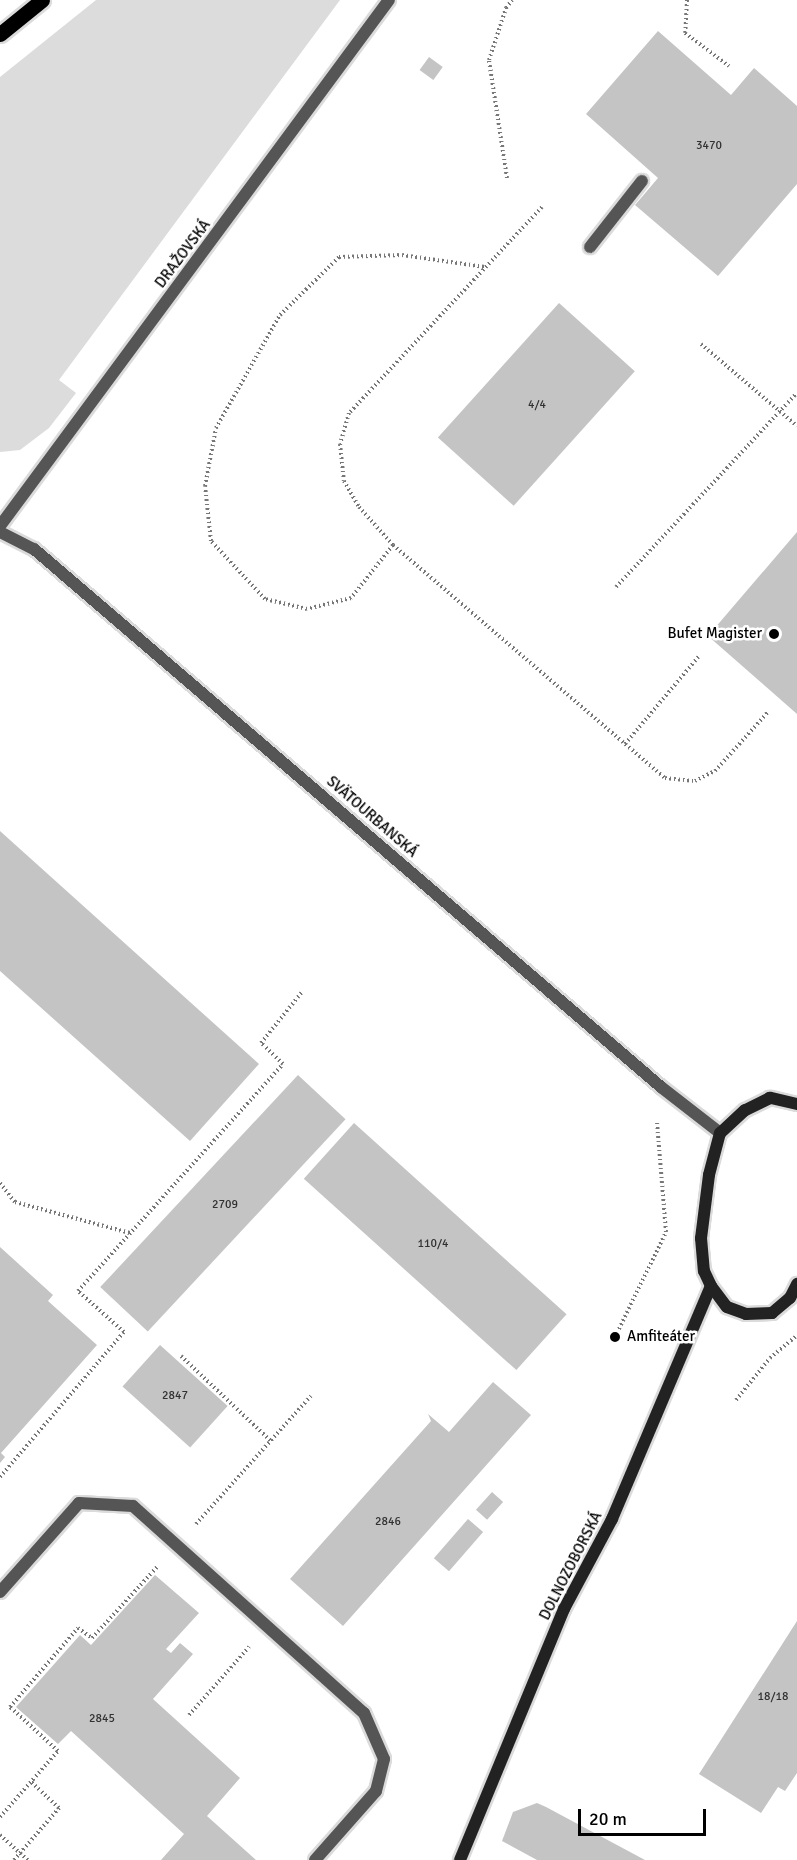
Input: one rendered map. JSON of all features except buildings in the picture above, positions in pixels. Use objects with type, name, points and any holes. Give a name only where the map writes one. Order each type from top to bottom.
[{"type":"main road","points":[[0,34],[42,0]]},
{"type":"street","name":"DRAŽOVSKÁ","points":[[0,526],[389,0]]},
{"type":"street","points":[[590,247],[642,181]]},
{"type":"street","name":"SVÄTOURBANSKÁ","points":[[0,532],[34,549],[661,1087],[720,1133]]},
{"type":"street","points":[[797,1104],[770,1098],[745,1110],[720,1133],[709,1175],[701,1238],[704,1271],[711,1286],[727,1307],[746,1314],[772,1314],[793,1300],[797,1284]]},
{"type":"street","name":"DOLNOZOBORSKÁ","points":[[460,1860],[564,1608],[612,1519],[711,1286]]},
{"type":"street","points":[[0,1592],[79,1503],[133,1506],[364,1713],[384,1759],[376,1791],[315,1860]]},
{"type":"path","points":[[507,178],[489,60],[506,8],[512,0]]},
{"type":"path","points":[[687,0],[685,33],[729,66]]},
{"type":"path","points":[[542,207],[349,413],[340,444],[344,481],[359,507],[393,545],[665,778],[695,781],[715,771],[768,711]]},
{"type":"path","points":[[393,545],[351,598],[307,609],[265,599],[211,541],[205,486],[216,428],[280,315],[339,256],[402,255],[485,267]]},
{"type":"path","points":[[700,344],[797,426]]},
{"type":"path","points":[[616,587],[797,393]]},
{"type":"path","points":[[625,744],[700,655]]},
{"type":"path","points":[[0,1477],[124,1332],[78,1291],[283,1064],[261,1043],[302,992]]},
{"type":"path","points":[[615,1337],[666,1232],[658,1125],[653,1115]]},
{"type":"path","points":[[0,1183],[15,1202],[130,1233]]},
{"type":"path","points":[[736,1400],[770,1358],[797,1335]]},
{"type":"path","points":[[181,1356],[271,1441]]},
{"type":"path","points":[[0,1817],[58,1751],[10,1707],[78,1628],[92,1638],[311,1396]]},
{"type":"path","points":[[189,1714],[267,1626]]},
{"type":"path","points":[[14,1860],[59,1808],[31,1782]]},
{"type":"path","points":[[0,1835],[28,1860]]},
{"type":"shaded area","points":[[96,0],[340,0],[59,380],[76,393],[49,428],[20,450],[0,452],[0,77]]},
{"type":"place","name":"Bufet Magister","points":[[774,634]]},
{"type":"place","name":"Amfiteáter","points":[[615,1337]]}]
